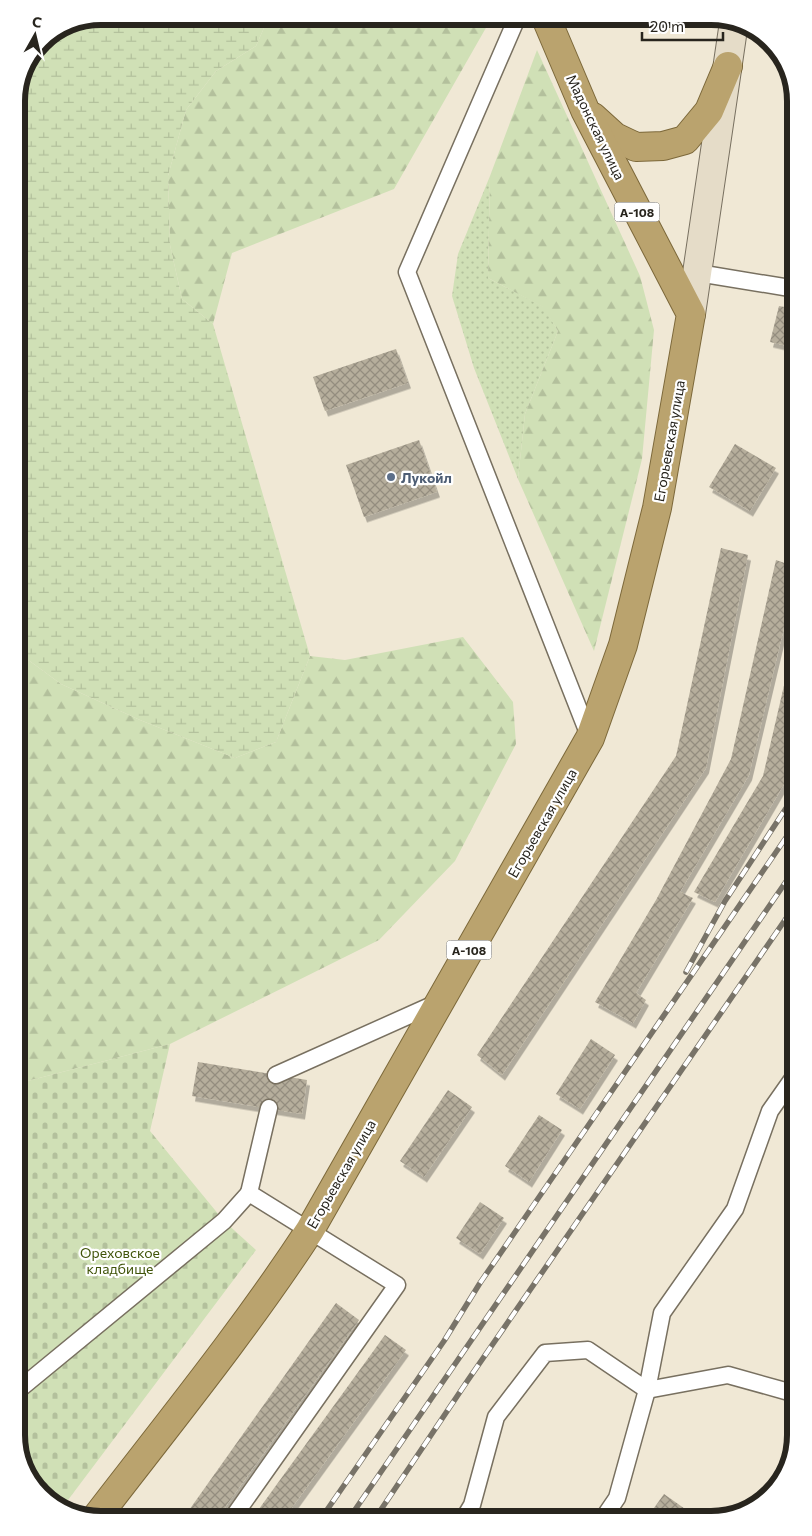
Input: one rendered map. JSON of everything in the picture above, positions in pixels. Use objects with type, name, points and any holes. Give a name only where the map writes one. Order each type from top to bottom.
[{"type":"highway","name":"Мадонская улица","points":[[549,25],[585,110],[691,314]]},
{"type":"highway","points":[[585,110],[615,137],[636,147],[662,146],[685,140],[709,111],[728,66]]},
{"type":"highway","name":"Егорьевская улица","points":[[102,1511],[238,1332],[310,1230],[590,738],[623,646],[657,508],[691,314]]},
{"type":"main road","name":"Егорьевская улица","points":[[691,314],[733,28]]},
{"type":"lane","points":[[514,25],[407,272],[590,738]]},
{"type":"lane","points":[[698,272],[787,287]]},
{"type":"lane","points":[[276,1074],[439,1002]]},
{"type":"lane","points":[[608,1511],[617,1498],[647,1390],[662,1313],[735,1209],[770,1111],[787,1087]]},
{"type":"lane","points":[[25,1385],[224,1221],[249,1192],[269,1108]]},
{"type":"lane","points":[[237,1511],[397,1285],[249,1192]]},
{"type":"lane","points":[[468,1511],[472,1505],[496,1417],[545,1353],[588,1350],[647,1390],[728,1375],[787,1391]]},
{"type":"green space","points":[[265,25],[488,25],[394,189],[232,253],[213,324],[182,299],[170,245],[168,176],[186,110],[216,71],[256,46]]},
{"type":"green space","points":[[265,25],[256,46],[216,71],[186,110],[168,176],[170,245],[182,299],[213,324],[310,656],[276,742],[235,758],[140,720],[61,684],[25,658],[25,96],[28,81],[38,60],[60,60],[60,37],[86,26]]},
{"type":"green space","points":[[537,50],[640,276],[654,330],[642,459],[594,651],[518,479],[525,414],[558,331],[543,307],[488,278],[490,176]]},
{"type":"green space","points":[[490,176],[488,278],[544,307],[558,331],[525,414],[518,479],[474,368],[452,296],[458,254]]},
{"type":"green space","points":[[463,637],[513,702],[516,744],[455,861],[379,940],[170,1044],[25,1082],[25,658],[61,684],[140,720],[235,758],[276,742],[310,656],[345,660]]},
{"type":"green space","name":"Ореховское кладбище","points":[[170,1044],[150,1131],[224,1221],[256,1250],[66,1502],[47,1489],[35,1473],[26,1450],[25,1082]]},
{"type":"building","points":[[779,306],[787,307],[787,346],[770,342]]},
{"type":"building","points":[[396,349],[408,383],[325,411],[313,377]]},
{"type":"building","points":[[419,440],[437,492],[364,517],[346,465]]},
{"type":"building","points":[[735,444],[776,468],[750,511],[709,487]]},
{"type":"building","points":[[721,548],[748,555],[706,768],[502,1075],[477,1055],[676,756]]},
{"type":"building","points":[[776,560],[787,564],[787,615],[749,775],[680,892],[693,898],[636,993],[646,1000],[633,1023],[595,1002],[656,900],[731,759]]},
{"type":"building","points":[[787,672],[787,772],[784,784],[715,902],[694,892],[763,776]]},
{"type":"building","points":[[591,1039],[615,1055],[580,1109],[556,1094]]},
{"type":"building","points":[[198,1062],[307,1080],[302,1114],[192,1096]]},
{"type":"building","points":[[448,1090],[472,1107],[424,1177],[400,1161]]},
{"type":"building","points":[[539,1115],[562,1130],[529,1182],[505,1166]]},
{"type":"building","points":[[480,1202],[504,1218],[480,1254],[456,1238]]},
{"type":"building","points":[[336,1303],[359,1320],[222,1511],[188,1511]]},
{"type":"building","points":[[385,1335],[406,1350],[290,1511],[258,1511]]},
{"type":"building","points":[[664,1494],[688,1511],[652,1511]]},
{"type":"railway","points":[[686,972],[725,901],[787,807]]},
{"type":"railway","points":[[326,1511],[444,1341],[480,1283],[787,836]]},
{"type":"railway","points":[[354,1511],[787,880]]},
{"type":"railway","points":[[380,1511],[787,917]]},
{"type":"place","name":"Лукойл","points":[[391,477]]}]
